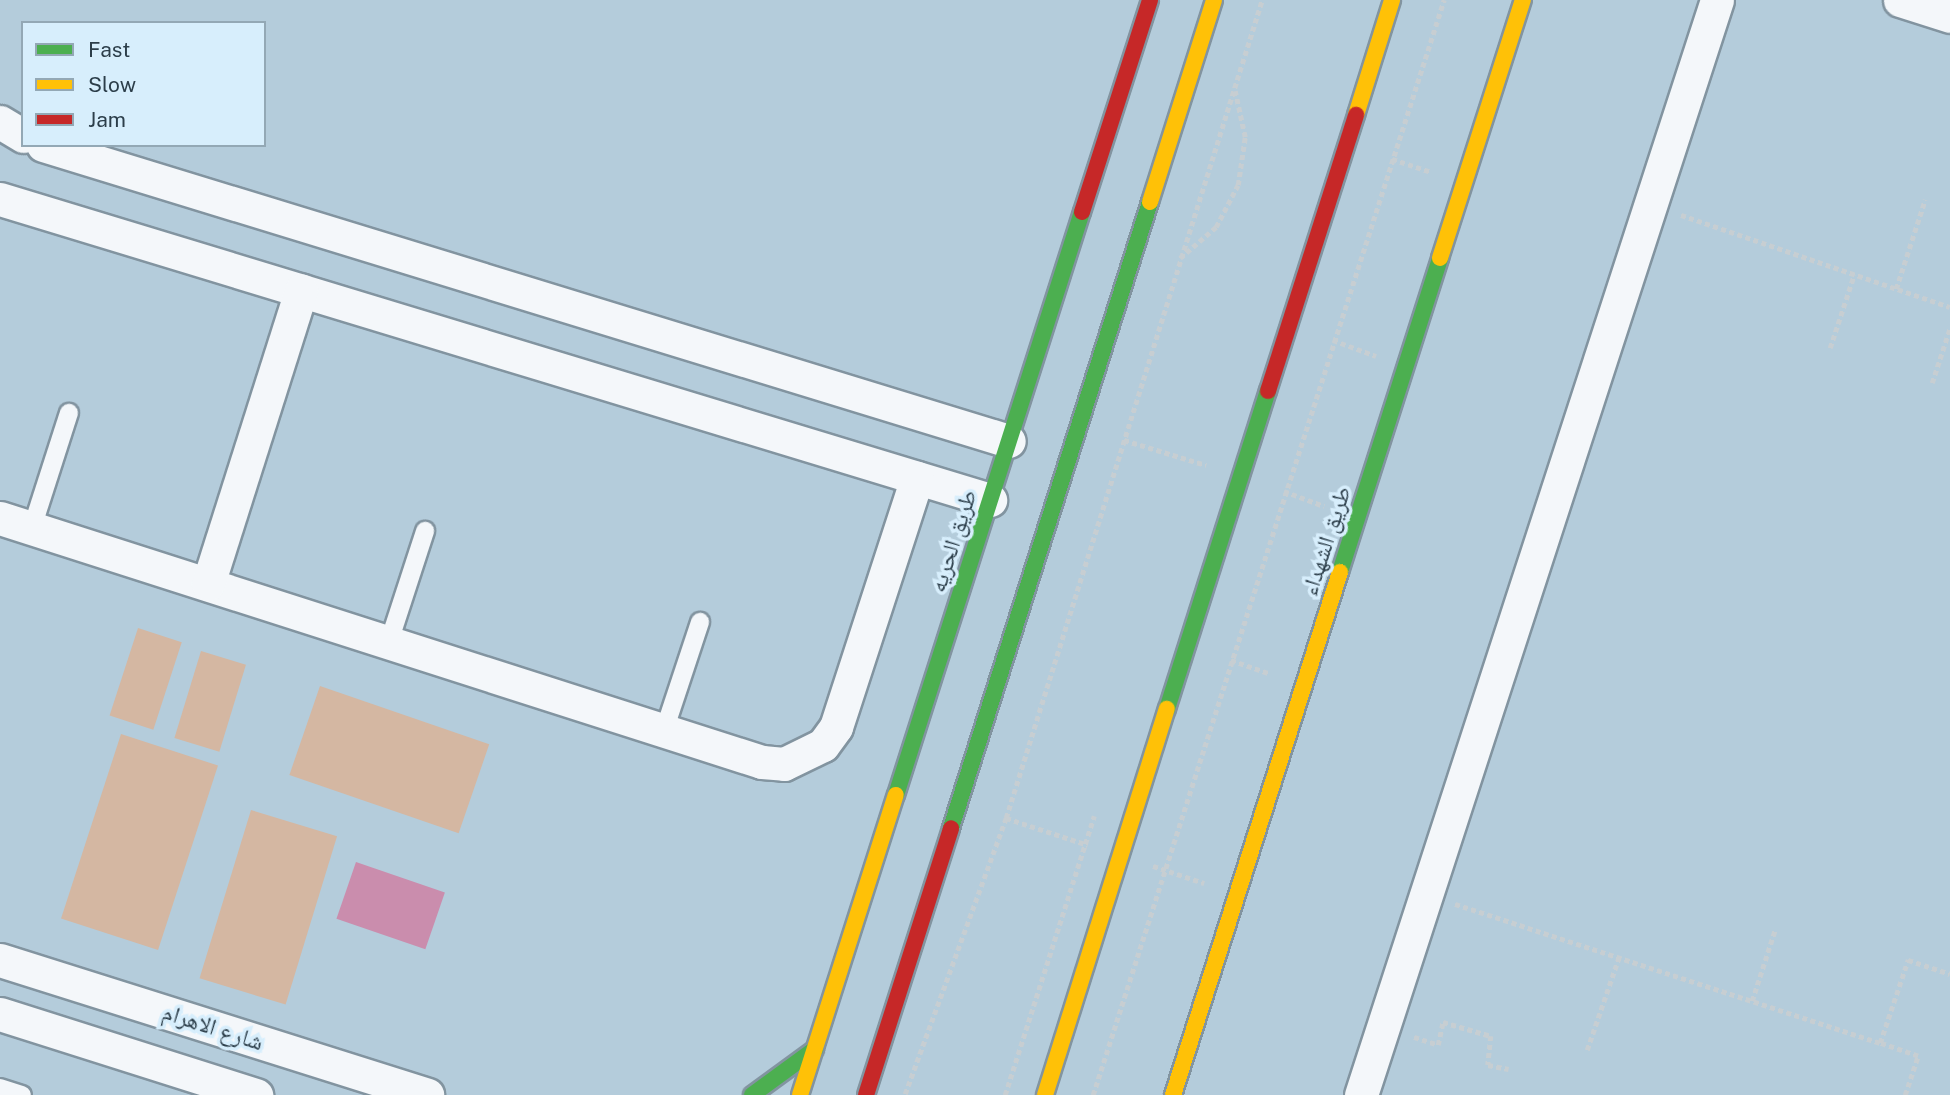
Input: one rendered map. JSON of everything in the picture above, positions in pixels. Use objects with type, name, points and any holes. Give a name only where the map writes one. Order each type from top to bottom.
[{"type":"street","name":"طريق الحريه","points":[[800,1095],[990,500],[1021,445],[1150,0]]},
{"type":"street","points":[[866,1095],[1061,457],[1213,0]]},
{"type":"street","points":[[1045,1095],[1392,0]]},
{"type":"street","name":"طريق الشهداء","points":[[1173,1095],[1523,0]]},
{"type":"street","points":[[1361,1095],[1717,0]]},
{"type":"street","points":[[1900,0],[1950,16]]},
{"type":"street","points":[[1143,21],[1201,40]]},
{"type":"street","points":[[0,122],[21,135]]},
{"type":"street","points":[[50,147],[1021,445]]},
{"type":"street","points":[[0,200],[990,500]]},
{"type":"street","points":[[208,584],[301,290]]},
{"type":"street","points":[[0,517],[762,762],[794,761],[823,745],[836,727],[917,478]]},
{"type":"street","name":"شارع الاهرام","points":[[0,960],[427,1095]]},
{"type":"street","points":[[0,1014],[256,1095]]},
{"type":"street","points":[[752,1095],[815,1049]]},
{"type":"lane","points":[[32,528],[69,413]]},
{"type":"lane","points":[[389,642],[425,531]]},
{"type":"lane","points":[[664,731],[700,622]]},
{"type":"lane","points":[[0,1088],[22,1095]]},
{"type":"path","points":[[905,1095],[1006,818],[1262,0]]},
{"type":"path","points":[[1093,1095],[1284,491],[1444,0]]},
{"type":"path","points":[[1179,259],[1216,227],[1238,185],[1245,137],[1234,90]]},
{"type":"path","points":[[1392,159],[1442,176]]},
{"type":"path","points":[[1896,289],[1925,200]]},
{"type":"path","points":[[1650,205],[1950,307]]},
{"type":"path","points":[[1830,348],[1854,275]]},
{"type":"path","points":[[1932,383],[1950,328]]},
{"type":"path","points":[[1333,341],[1383,359]]},
{"type":"path","points":[[1124,440],[1206,465]]},
{"type":"path","points":[[1284,491],[1335,510]]},
{"type":"path","points":[[1231,660],[1282,677]]},
{"type":"path","points":[[1426,894],[1918,1056],[1905,1095]]},
{"type":"path","points":[[1752,1001],[1775,930]]},
{"type":"path","points":[[1587,1050],[1619,957]]},
{"type":"path","points":[[1880,1043],[1908,960],[1950,974]]},
{"type":"path","points":[[1409,1025],[1410,1035],[1438,1045],[1443,1023],[1492,1036],[1488,1065],[1509,1069]]},
{"type":"shaded area","points":[[138,628],[182,642],[153,730],[110,715]]},
{"type":"shaded area","points":[[201,651],[246,665],[219,752],[174,738]]},
{"type":"shaded area","points":[[320,686],[489,744],[459,833],[289,775]]},
{"type":"shaded area","points":[[121,734],[218,766],[158,950],[61,919]]},
{"type":"shaded area","points":[[251,810],[337,836],[286,1005],[200,978]]},
{"type":"shaded area","points":[[356,862],[445,893],[425,949],[336,919]]},
{"type":"traffic: fast","points":[[951,828],[1150,202]]},
{"type":"traffic: fast","points":[[896,795],[1082,212]]},
{"type":"traffic: fast","points":[[1340,572],[1440,258]]},
{"type":"traffic: fast","points":[[1167,709],[1268,391]]},
{"type":"traffic: fast","points":[[752,1095],[815,1049]]},
{"type":"traffic: slow","points":[[1150,202],[1214,0]]},
{"type":"traffic: slow","points":[[1356,115],[1392,0]]},
{"type":"traffic: slow","points":[[1440,258],[1523,0]]},
{"type":"traffic: slow","points":[[1173,1095],[1340,572]]},
{"type":"traffic: slow","points":[[1045,1095],[1167,709]]},
{"type":"traffic: slow","points":[[800,1095],[896,795]]},
{"type":"traffic: jam","points":[[1082,212],[1150,0]]},
{"type":"traffic: jam","points":[[1268,391],[1356,115]]},
{"type":"traffic: jam","points":[[866,1095],[951,828]]}]
